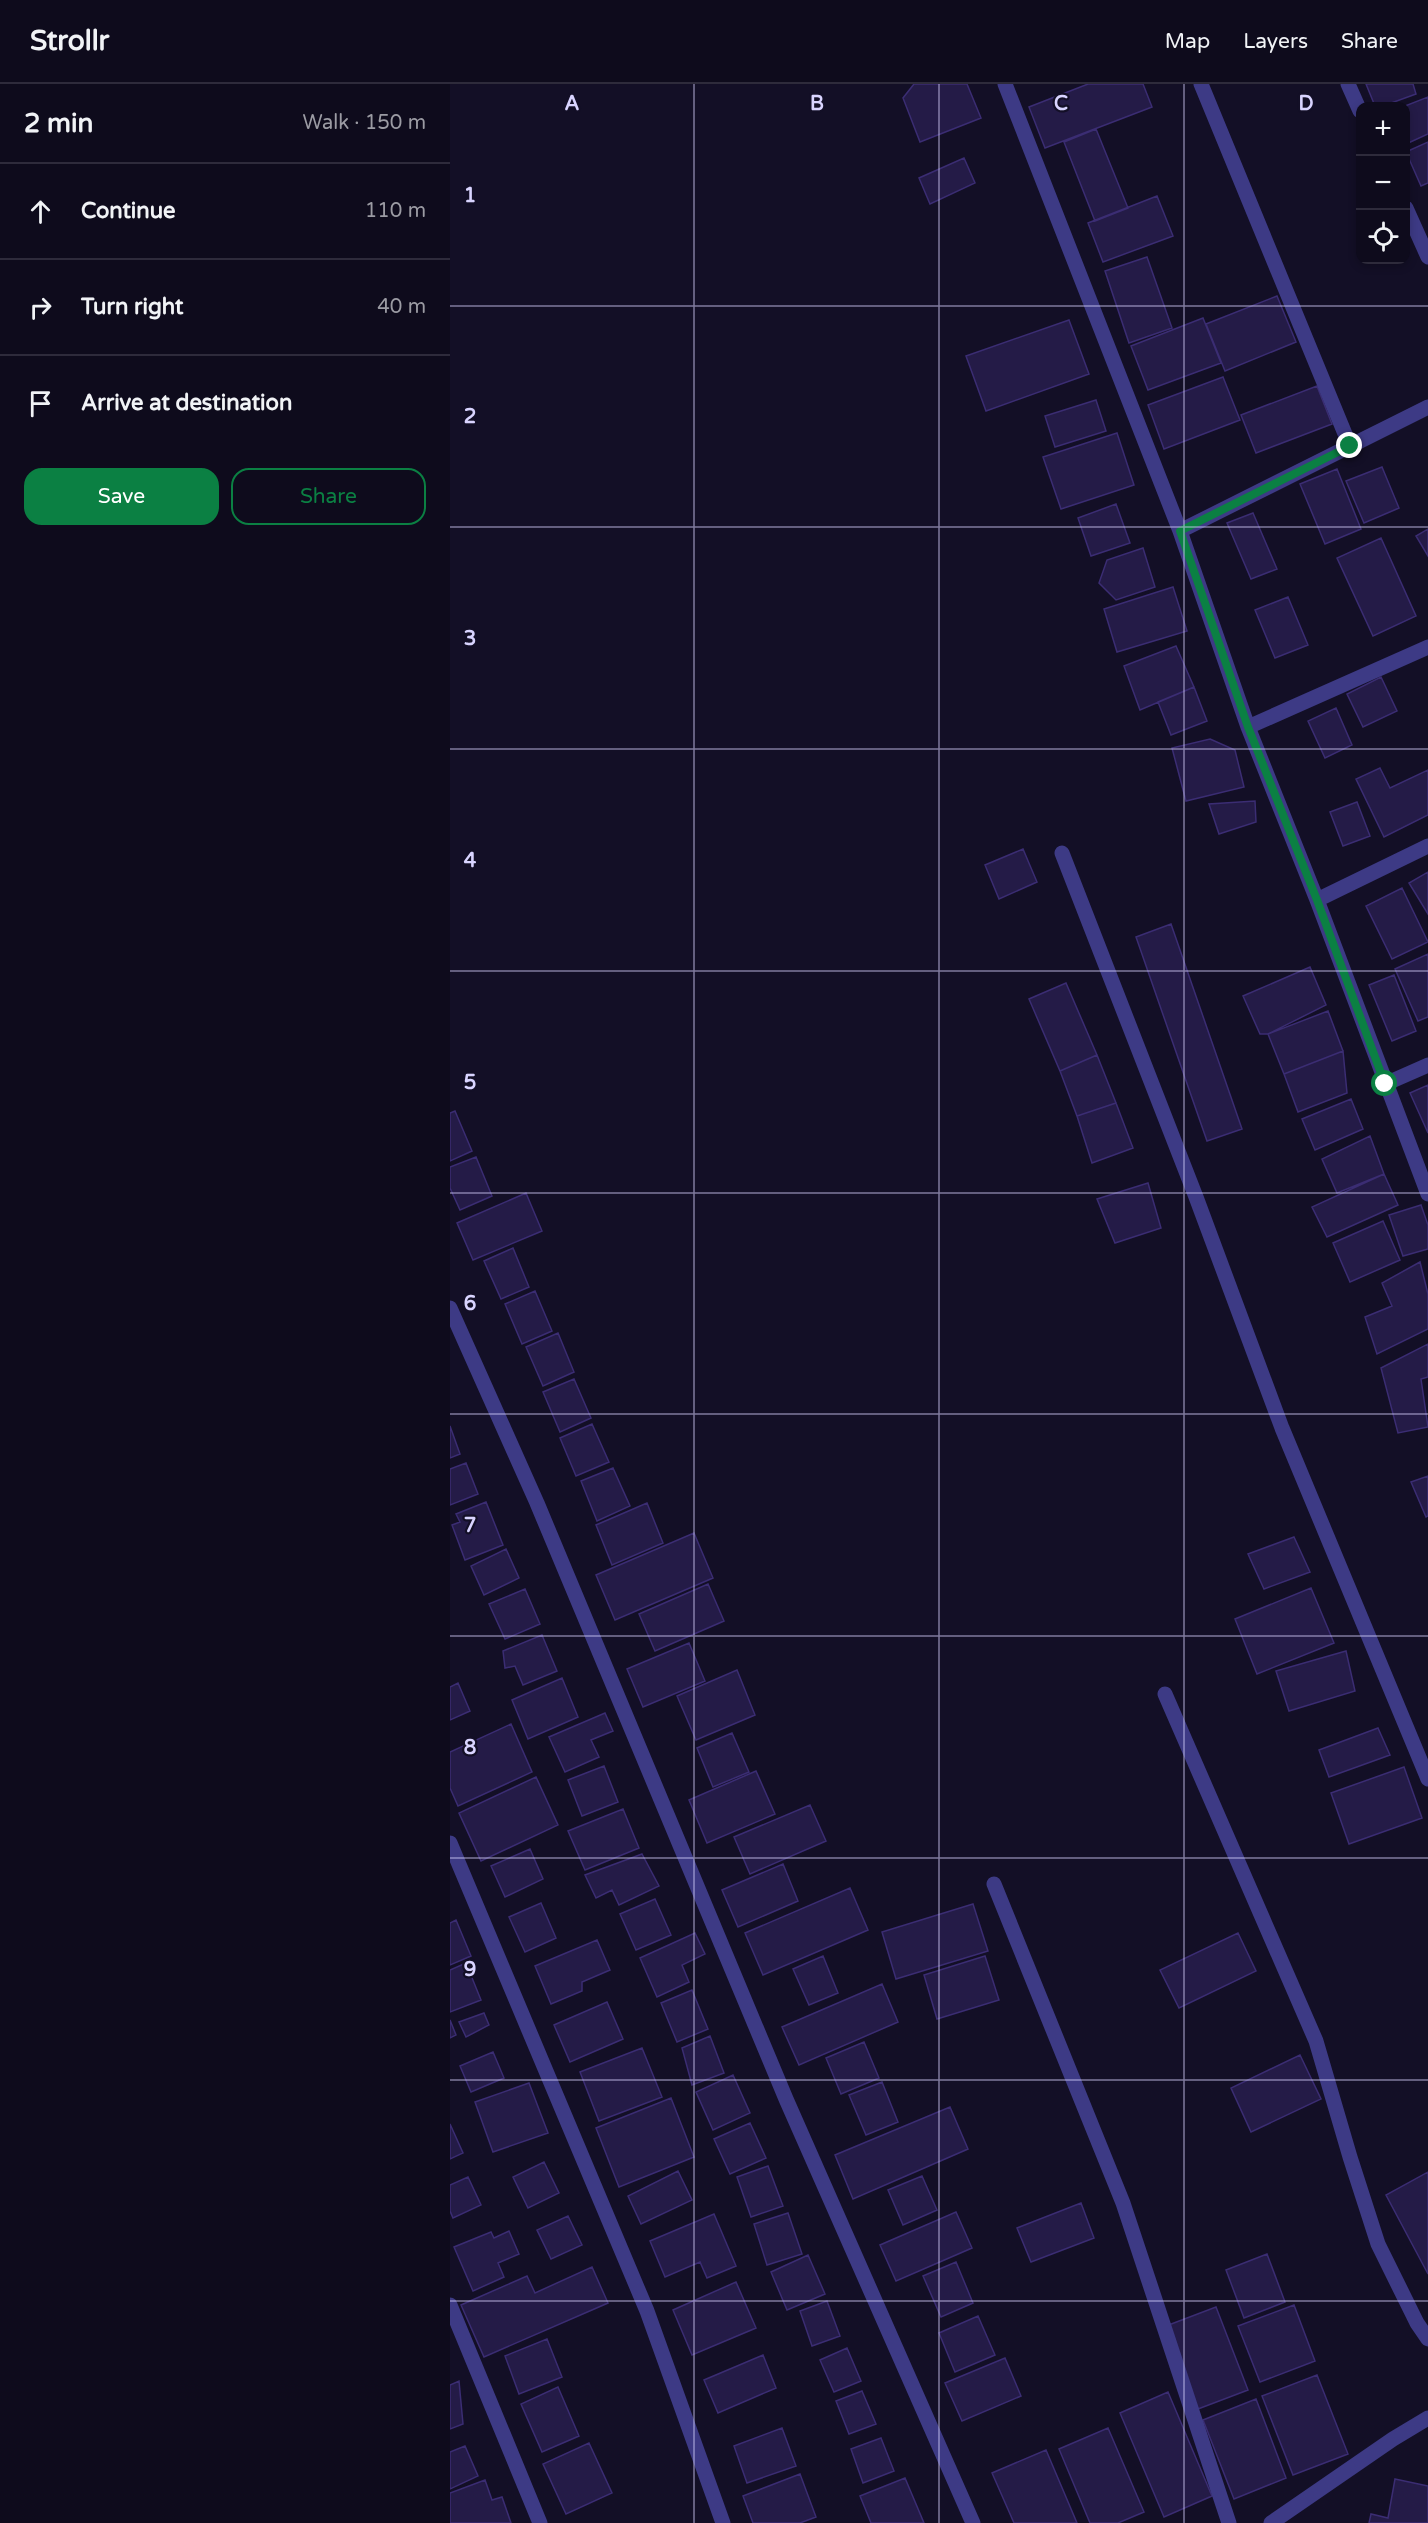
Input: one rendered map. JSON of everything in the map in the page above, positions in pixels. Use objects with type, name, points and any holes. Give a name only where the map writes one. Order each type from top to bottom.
[{"type":"street","points":[[1005,84],[1180,531],[1248,727],[1317,900],[1428,1194]]},
{"type":"street","points":[[1201,84],[1350,446]]},
{"type":"street","points":[[1348,84],[1356,102]]},
{"type":"street","points":[[1407,210],[1428,256]]},
{"type":"street","points":[[1180,531],[1428,406]]},
{"type":"street","points":[[1248,727],[1428,647]]},
{"type":"street","points":[[1317,900],[1428,846]]},
{"type":"street","points":[[1062,853],[1196,1197],[1282,1428],[1428,1779]]},
{"type":"street","points":[[1385,1084],[1428,1065]]},
{"type":"street","points":[[450,1308],[537,1503],[786,2099],[973,2523]]},
{"type":"street","points":[[1165,1694],[1316,2041],[1378,2244],[1417,2323],[1428,2339]]},
{"type":"street","points":[[450,1843],[647,2311],[723,2523]]},
{"type":"street","points":[[994,1884],[1123,2203],[1229,2523]]},
{"type":"street","points":[[450,2305],[540,2523]]},
{"type":"street","points":[[1271,2523],[1393,2439],[1428,2418]]},
{"type":"building","points":[[914,84],[967,84],[981,118],[920,142],[903,98]]},
{"type":"building","points":[[1088,84],[1143,84],[1152,107],[1045,148],[1029,107]]},
{"type":"building","points":[[1366,84],[1413,84],[1416,94],[1394,102],[1373,102]]},
{"type":"building","points":[[1428,97],[1428,134],[1410,142],[1410,104]]},
{"type":"building","points":[[1096,129],[1128,208],[1095,221],[1064,142]]},
{"type":"building","points":[[1428,142],[1428,183],[1421,186],[1410,161],[1410,150]]},
{"type":"building","points":[[964,158],[975,183],[930,204],[919,178]]},
{"type":"building","points":[[1157,196],[1173,236],[1103,262],[1088,223]]},
{"type":"building","points":[[1147,257],[1172,328],[1129,343],[1105,271]]},
{"type":"building","points":[[1277,296],[1296,342],[1225,371],[1206,324]]},
{"type":"building","points":[[1203,318],[1221,363],[1148,390],[1131,346]]},
{"type":"building","points":[[1069,320],[1089,374],[986,411],[966,356]]},
{"type":"building","points":[[1223,377],[1240,420],[1164,449],[1148,405]]},
{"type":"building","points":[[1317,386],[1332,424],[1256,453],[1241,415]]},
{"type":"building","points":[[1096,400],[1106,431],[1055,447],[1045,416]]},
{"type":"building","points":[[1117,433],[1134,485],[1061,509],[1043,457]]},
{"type":"building","points":[[1382,467],[1399,508],[1364,523],[1346,481]]},
{"type":"building","points":[[1337,469],[1361,529],[1325,544],[1300,484]]},
{"type":"building","points":[[1116,504],[1130,543],[1091,556],[1078,518]]},
{"type":"building","points":[[1253,513],[1277,569],[1251,579],[1227,523]]},
{"type":"building","points":[[1428,529],[1428,556],[1416,536]]},
{"type":"building","points":[[1381,538],[1416,616],[1373,636],[1337,558]]},
{"type":"building","points":[[1143,548],[1155,587],[1116,600],[1099,583],[1107,560]]},
{"type":"building","points":[[1173,587],[1187,631],[1117,652],[1104,609]]},
{"type":"building","points":[[1288,597],[1308,645],[1275,658],[1255,610]]},
{"type":"building","points":[[1176,646],[1194,687],[1140,710],[1124,666]]},
{"type":"building","points":[[1381,677],[1397,711],[1363,727],[1347,694]]},
{"type":"building","points":[[1194,687],[1207,721],[1171,735],[1158,702]]},
{"type":"building","points":[[1336,708],[1352,745],[1325,758],[1308,721]]},
{"type":"building","points":[[1210,739],[1235,750],[1244,787],[1186,801],[1172,748]]},
{"type":"building","points":[[1380,768],[1390,788],[1428,770],[1428,815],[1384,837],[1356,779]]},
{"type":"building","points":[[1255,801],[1256,822],[1219,834],[1209,804]]},
{"type":"building","points":[[1357,802],[1370,836],[1343,846],[1330,812]]},
{"type":"building","points":[[1023,849],[1037,882],[999,899],[985,865]]},
{"type":"building","points":[[1428,872],[1428,914],[1409,883]]},
{"type":"building","points":[[1402,888],[1428,942],[1392,959],[1366,906]]},
{"type":"building","points":[[1171,924],[1242,1129],[1207,1141],[1136,937]]},
{"type":"building","points":[[1428,954],[1428,1017],[1418,1021],[1395,969]]},
{"type":"building","points":[[1310,967],[1326,1005],[1268,1034],[1260,1034],[1243,996]]},
{"type":"building","points":[[1394,975],[1416,1031],[1392,1041],[1369,985]]},
{"type":"building","points":[[1066,983],[1097,1055],[1060,1071],[1029,999]]},
{"type":"building","points":[[1328,1011],[1343,1051],[1284,1074],[1268,1034]]},
{"type":"building","points":[[1343,1051],[1347,1093],[1298,1112],[1284,1074]]},
{"type":"building","points":[[1097,1055],[1116,1103],[1077,1116],[1060,1071]]},
{"type":"building","points":[[1428,1085],[1428,1133],[1410,1093]]},
{"type":"building","points":[[1351,1099],[1363,1129],[1315,1150],[1302,1119]]},
{"type":"building","points":[[1116,1103],[1133,1148],[1092,1163],[1077,1116]]},
{"type":"building","points":[[455,1111],[472,1151],[450,1161],[450,1113]]},
{"type":"building","points":[[1370,1136],[1384,1174],[1337,1193],[1322,1159]]},
{"type":"building","points":[[476,1157],[492,1196],[460,1210],[450,1188],[450,1167]]},
{"type":"building","points":[[1384,1174],[1398,1205],[1327,1237],[1312,1207]]},
{"type":"building","points":[[1148,1183],[1161,1228],[1115,1243],[1097,1199]]},
{"type":"building","points":[[526,1193],[542,1231],[473,1260],[457,1223]]},
{"type":"building","points":[[1421,1205],[1428,1225],[1428,1249],[1403,1256],[1389,1215]]},
{"type":"building","points":[[1383,1221],[1400,1260],[1350,1282],[1333,1243]]},
{"type":"building","points":[[513,1248],[529,1287],[501,1299],[484,1261]]},
{"type":"building","points":[[1420,1262],[1428,1294],[1428,1329],[1377,1354],[1365,1317],[1392,1306],[1382,1283]]},
{"type":"building","points":[[535,1291],[552,1331],[522,1344],[505,1304]]},
{"type":"building","points":[[558,1333],[574,1372],[543,1386],[526,1347]]},
{"type":"building","points":[[1428,1344],[1428,1377],[1421,1379],[1428,1427],[1398,1433],[1381,1368]]},
{"type":"building","points":[[574,1379],[591,1418],[560,1432],[543,1392]]},
{"type":"building","points":[[592,1424],[609,1462],[576,1476],[560,1438]]},
{"type":"building","points":[[450,1426],[460,1454],[450,1458]]},
{"type":"building","points":[[466,1463],[478,1494],[450,1505],[450,1469]]},
{"type":"building","points":[[613,1468],[630,1506],[597,1521],[581,1481]]},
{"type":"building","points":[[1428,1476],[1428,1516],[1426,1517],[1411,1482]]},
{"type":"building","points":[[486,1502],[503,1545],[465,1560],[452,1525],[460,1522],[456,1514]]},
{"type":"building","points":[[647,1503],[663,1543],[612,1565],[596,1525]]},
{"type":"building","points":[[694,1533],[713,1578],[615,1620],[596,1575]]},
{"type":"building","points":[[1294,1537],[1310,1572],[1264,1589],[1248,1554]]},
{"type":"building","points":[[506,1549],[519,1578],[484,1595],[471,1566]]},
{"type":"building","points":[[708,1584],[724,1621],[655,1651],[639,1614]]},
{"type":"building","points":[[1311,1588],[1334,1643],[1257,1674],[1235,1619]]},
{"type":"building","points":[[525,1589],[540,1624],[505,1639],[489,1604]]},
{"type":"building","points":[[542,1635],[557,1671],[523,1685],[515,1666],[505,1668],[503,1651]]},
{"type":"building","points":[[689,1643],[705,1681],[643,1707],[627,1669]]},
{"type":"building","points":[[1346,1651],[1355,1691],[1289,1711],[1276,1671]]},
{"type":"building","points":[[737,1670],[755,1715],[696,1740],[677,1696]]},
{"type":"building","points":[[562,1678],[578,1717],[528,1739],[512,1700]]},
{"type":"building","points":[[458,1683],[470,1711],[450,1720],[450,1687]]},
{"type":"building","points":[[605,1713],[613,1731],[591,1740],[599,1757],[565,1772],[549,1737]]},
{"type":"building","points":[[511,1724],[532,1772],[458,1806],[450,1788],[450,1752]]},
{"type":"building","points":[[1378,1728],[1390,1755],[1329,1777],[1319,1750]]},
{"type":"building","points":[[732,1733],[749,1772],[713,1787],[697,1748]]},
{"type":"building","points":[[604,1766],[618,1802],[582,1816],[568,1780]]},
{"type":"building","points":[[1404,1767],[1422,1818],[1349,1844],[1331,1793]]},
{"type":"building","points":[[756,1771],[775,1814],[707,1843],[689,1800]]},
{"type":"building","points":[[536,1777],[558,1825],[481,1861],[459,1813]]},
{"type":"building","points":[[810,1805],[826,1841],[750,1874],[734,1837]]},
{"type":"building","points":[[623,1809],[639,1848],[585,1870],[568,1831]]},
{"type":"building","points":[[530,1849],[543,1879],[505,1897],[491,1866]]},
{"type":"building","points":[[642,1854],[659,1886],[619,1905],[612,1890],[596,1898],[585,1875]]},
{"type":"building","points":[[783,1864],[798,1901],[738,1927],[722,1890]]},
{"type":"building","points":[[850,1888],[868,1930],[763,1975],[745,1933]]},
{"type":"building","points":[[655,1899],[671,1935],[636,1950],[620,1914]]},
{"type":"building","points":[[541,1903],[556,1938],[525,1952],[509,1917]]},
{"type":"building","points":[[973,1904],[988,1951],[896,1979],[882,1932]]},
{"type":"building","points":[[456,1920],[471,1956],[450,1965],[450,1923]]},
{"type":"building","points":[[695,1933],[705,1954],[682,1965],[689,1982],[657,1997],[640,1958]]},
{"type":"building","points":[[1238,1933],[1256,1971],[1179,2008],[1160,1970]]},
{"type":"building","points":[[597,1940],[610,1970],[582,1982],[582,1991],[551,2004],[535,1966]]},
{"type":"building","points":[[823,1956],[838,1993],[809,2005],[793,1969]]},
{"type":"building","points":[[985,1956],[999,2000],[937,2019],[924,1975]]},
{"type":"building","points":[[466,1963],[481,2000],[450,2012],[450,1970]]},
{"type":"building","points":[[882,1984],[898,2022],[799,2065],[782,2027]]},
{"type":"building","points":[[692,1990],[708,2029],[677,2042],[661,2003]]},
{"type":"building","points":[[607,2002],[623,2039],[570,2062],[554,2025]]},
{"type":"building","points":[[484,2013],[489,2025],[466,2037],[459,2022]]},
{"type":"building","points":[[450,2020],[456,2035],[450,2038]]},
{"type":"building","points":[[710,2036],[724,2073],[692,2085],[682,2048]]},
{"type":"building","points":[[864,2042],[879,2078],[841,2094],[826,2058]]},
{"type":"building","points":[[642,2048],[662,2097],[599,2121],[580,2072]]},
{"type":"building","points":[[493,2052],[504,2078],[471,2092],[460,2066]]},
{"type":"building","points":[[1300,2055],[1321,2099],[1251,2132],[1231,2088]]},
{"type":"building","points":[[733,2075],[750,2113],[713,2130],[696,2092]]},
{"type":"building","points":[[882,2082],[898,2122],[866,2135],[849,2095]]},
{"type":"building","points":[[529,2083],[548,2133],[493,2152],[475,2102]]},
{"type":"building","points":[[671,2098],[694,2157],[619,2187],[596,2128]]},
{"type":"building","points":[[950,2107],[968,2149],[853,2199],[835,2155]]},
{"type":"building","points":[[750,2123],[766,2158],[730,2174],[714,2139]]},
{"type":"building","points":[[450,2124],[463,2153],[450,2159]]},
{"type":"building","points":[[544,2162],[559,2193],[528,2208],[513,2177]]},
{"type":"building","points":[[768,2166],[783,2206],[751,2217],[737,2177]]},
{"type":"building","points":[[678,2171],[692,2200],[641,2224],[628,2196]]},
{"type":"building","points":[[1428,2172],[1428,2274],[1386,2195]]},
{"type":"building","points":[[922,2176],[937,2210],[903,2225],[888,2190]]},
{"type":"building","points":[[468,2177],[481,2205],[453,2218],[450,2211],[450,2185]]},
{"type":"building","points":[[1081,2203],[1094,2238],[1031,2262],[1017,2228]]},
{"type":"building","points":[[956,2212],[972,2248],[896,2281],[880,2245]]},
{"type":"building","points":[[788,2213],[802,2254],[767,2265],[754,2224]]},
{"type":"building","points":[[714,2214],[736,2266],[707,2278],[700,2262],[665,2277],[650,2241]]},
{"type":"building","points":[[568,2216],[582,2245],[551,2259],[537,2230]]},
{"type":"building","points":[[509,2231],[519,2254],[498,2263],[504,2277],[473,2291],[454,2247],[491,2232],[494,2238]]},
{"type":"building","points":[[1267,2254],[1285,2302],[1244,2318],[1226,2270]]},
{"type":"building","points":[[808,2255],[825,2294],[787,2310],[771,2272]]},
{"type":"building","points":[[956,2262],[973,2303],[941,2317],[923,2276]]},
{"type":"building","points":[[592,2267],[608,2303],[484,2357],[461,2305],[527,2276],[535,2293]]},
{"type":"building","points":[[736,2282],[756,2328],[692,2355],[673,2310]]},
{"type":"building","points":[[827,2301],[840,2336],[812,2346],[800,2311]]},
{"type":"building","points":[[1294,2305],[1315,2361],[1260,2382],[1238,2326]]},
{"type":"building","points":[[1216,2307],[1248,2390],[1198,2409],[1166,2326]]},
{"type":"building","points":[[978,2316],[995,2355],[955,2372],[939,2333]]},
{"type":"building","points":[[547,2339],[562,2377],[519,2394],[505,2356]]},
{"type":"building","points":[[847,2348],[861,2381],[834,2392],[820,2360]]},
{"type":"building","points":[[763,2355],[776,2388],[718,2413],[704,2380]]},
{"type":"building","points":[[1005,2358],[1021,2396],[962,2421],[945,2383]]},
{"type":"building","points":[[1317,2375],[1348,2454],[1293,2475],[1262,2396]]},
{"type":"building","points":[[459,2381],[463,2424],[450,2429],[450,2385]]},
{"type":"building","points":[[558,2387],[579,2436],[542,2452],[521,2404]]},
{"type":"building","points":[[862,2391],[876,2424],[849,2434],[836,2401]]},
{"type":"building","points":[[1168,2392],[1212,2496],[1164,2517],[1120,2413]]},
{"type":"building","points":[[1256,2399],[1286,2478],[1234,2499],[1203,2420]]},
{"type":"building","points":[[782,2428],[796,2466],[747,2483],[734,2446]]},
{"type":"building","points":[[1108,2428],[1144,2512],[1118,2523],[1090,2523],[1059,2449]]},
{"type":"building","points":[[881,2438],[894,2471],[863,2483],[851,2449]]},
{"type":"building","points":[[589,2443],[612,2493],[566,2514],[543,2464]]},
{"type":"building","points":[[465,2446],[478,2476],[450,2489],[450,2452]]},
{"type":"building","points":[[1046,2450],[1077,2523],[1014,2523],[992,2473]]},
{"type":"building","points":[[800,2474],[816,2517],[800,2523],[753,2523],[743,2496]]},
{"type":"building","points":[[905,2478],[924,2523],[871,2523],[860,2496]]},
{"type":"building","points":[[1395,2479],[1428,2486],[1428,2523],[1369,2523],[1371,2514],[1388,2518]]},
{"type":"building","points":[[485,2480],[492,2500],[502,2497],[511,2523],[450,2523],[450,2493]]},
{"type":"route","points":[[1350,446],[1180,531],[1248,727],[1317,900],[1385,1084]]}]
